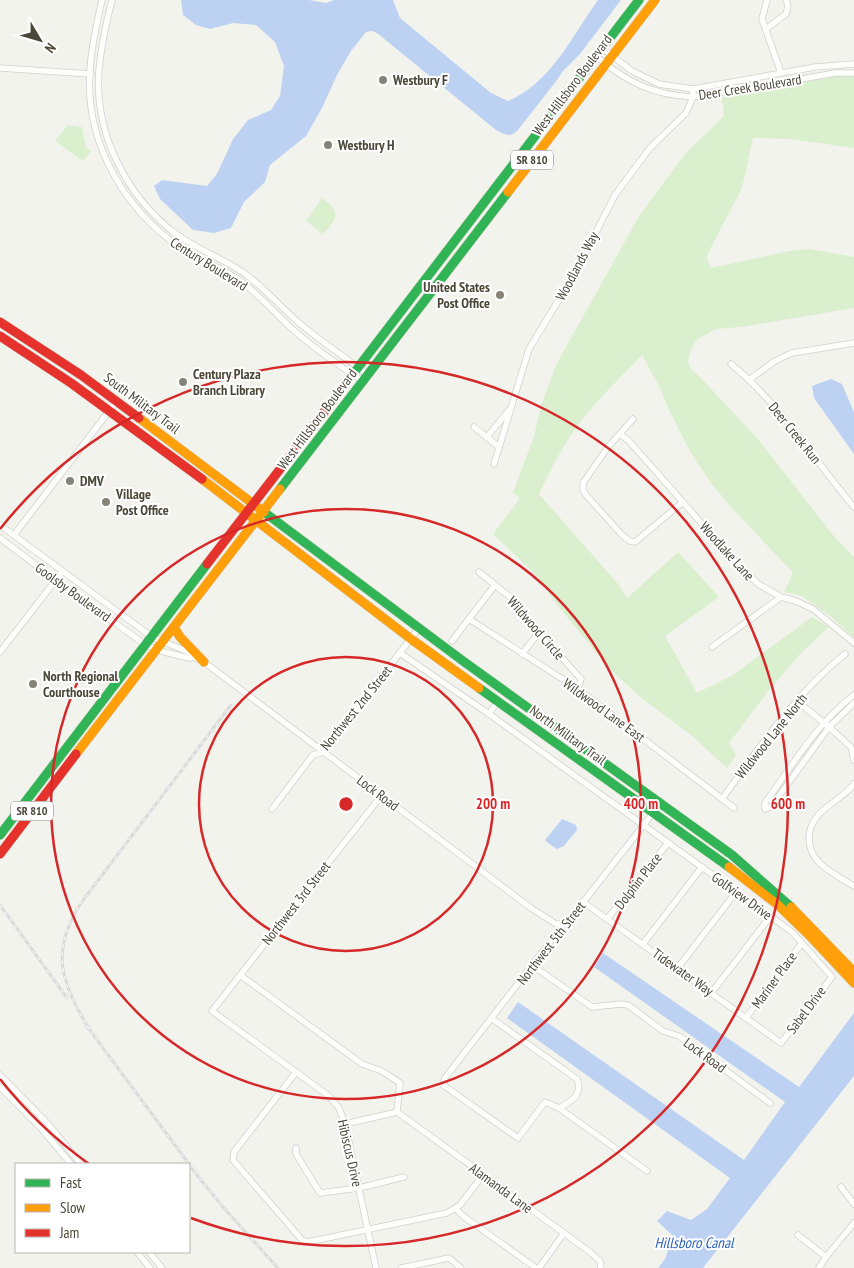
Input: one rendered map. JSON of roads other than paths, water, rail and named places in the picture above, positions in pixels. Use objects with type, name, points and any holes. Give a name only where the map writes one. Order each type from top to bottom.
[{"type":"main road","name":"West Hillsboro Boulevard","points":[[0,835],[639,0]]},
{"type":"main road","name":"West Hillsboro Boulevard","points":[[0,854],[655,0]]},
{"type":"main road","points":[[472,218],[469,231],[472,238]]},
{"type":"main road","points":[[460,233],[463,240],[463,250]]},
{"type":"main road","name":"South Military Trail","points":[[0,322],[32,342],[116,402],[263,511]]},
{"type":"main road","name":"South Military Trail","points":[[0,336],[72,383],[185,466],[255,522]]},
{"type":"main road","name":"North Military Trail","points":[[263,511],[419,628],[661,803],[758,876],[790,905],[854,972]]},
{"type":"main road","name":"North Military Trail","points":[[255,522],[411,639],[737,872],[778,905],[854,983]]},
{"type":"main road","points":[[174,627],[181,640],[199,655],[204,662]]},
{"type":"main road","points":[[82,747],[84,727]]},
{"type":"main road","points":[[18,830],[16,825],[22,807]]},
{"type":"street","name":"Century Boulevard","points":[[102,0],[94,33],[90,74],[93,118],[104,158],[132,204],[173,243],[242,283],[291,328],[355,370]]},
{"type":"street","name":"Century Boulevard","points":[[112,0],[103,35],[99,74],[102,116],[112,154],[139,198],[178,236],[248,276],[298,322],[365,378]]},
{"type":"street","points":[[767,0],[762,19],[782,73]]},
{"type":"street","points":[[766,29],[786,14],[788,6],[786,0]]},
{"type":"street","name":"Deer Creek Boulevard","points":[[599,52],[612,56],[632,71],[659,84],[693,89],[815,67],[854,64]]},
{"type":"street","name":"Deer Creek Boulevard","points":[[599,52],[605,64],[628,79],[652,91],[693,97],[836,73],[854,73]]},
{"type":"street","points":[[0,68],[99,74]]},
{"type":"street","points":[[693,89],[693,97]]},
{"type":"street","name":"Woodlands Way","points":[[494,464],[528,350],[574,276],[615,195],[650,148],[686,113],[693,97]]},
{"type":"street","points":[[750,379],[776,361],[792,353],[854,343]]},
{"type":"street","name":"Deer Creek Run","points":[[731,364],[750,379],[781,413],[854,507]]},
{"type":"street","points":[[14,535],[116,402]]},
{"type":"street","points":[[487,438],[511,407]]},
{"type":"street","points":[[633,419],[608,448],[583,483],[583,490],[586,495],[630,542],[640,540],[683,502]]},
{"type":"street","points":[[474,427],[499,447]]},
{"type":"street","name":"Woodlake Lane","points":[[620,434],[629,441],[758,584],[781,597],[796,601],[813,609],[854,642]]},
{"type":"street","name":"Goolsby Boulevard","points":[[0,524],[62,572],[152,637]]},
{"type":"street","name":"Goolsby Boulevard","points":[[0,538],[146,645],[160,646]]},
{"type":"street","points":[[0,652],[62,572]]},
{"type":"street","name":"Wildwood Circle","points":[[479,572],[510,597],[581,679],[578,689]]},
{"type":"street","points":[[452,640],[495,585]]},
{"type":"street","points":[[712,647],[781,597]]},
{"type":"street","name":"Wildwood Lane East","points":[[469,619],[578,689],[734,808]]},
{"type":"street","name":"Northwest 2nd Street","points":[[272,809],[313,755],[323,752],[419,628]]},
{"type":"street","points":[[522,654],[539,632]]},
{"type":"street","points":[[152,637],[160,646]]},
{"type":"street","name":"Lock Road","points":[[160,646],[191,653],[193,657],[204,662],[531,908],[556,924],[564,924]]},
{"type":"street","points":[[400,653],[489,714],[643,826]]},
{"type":"street","name":"Wildwood Lane North","points":[[722,799],[768,734],[834,662],[845,654]]},
{"type":"street","points":[[854,695],[834,712],[826,725],[771,807],[765,808],[765,804],[826,725],[854,703]]},
{"type":"street","points":[[489,714],[498,701]]},
{"type":"street","points":[[797,701],[853,746],[854,760]]},
{"type":"street","points":[[854,784],[850,790],[818,816],[810,829],[809,846],[813,856],[824,867],[854,886]]},
{"type":"street","name":"Northwest 3rd Street","points":[[212,1011],[381,796]]},
{"type":"street","name":"Northwest 5th Street","points":[[559,1108],[545,1102],[518,1138],[443,1085],[445,1078],[491,1018],[661,803]]},
{"type":"street","name":"Golfview Drive","points":[[643,826],[792,932],[832,976]]},
{"type":"street","name":"Dolphin Place","points":[[608,919],[668,842]]},
{"type":"street","points":[[642,944],[702,867]]},
{"type":"street","points":[[677,969],[736,892]]},
{"type":"street","name":"Tidewater Way","points":[[583,902],[781,1042]]},
{"type":"street","points":[[712,992],[770,917]]},
{"type":"street","name":"Mariner Place","points":[[746,1018],[802,942]]},
{"type":"street","name":"Lock Road","points":[[533,966],[592,1007],[628,1005],[663,1031],[679,1036],[770,1102]]},
{"type":"street","points":[[240,975],[362,1064],[382,1071],[400,1083],[397,1112],[345,1124]]},
{"type":"street","name":"Sabel Drive","points":[[781,1042],[832,976]]},
{"type":"street","name":"Hibiscus Drive","points":[[212,1011],[329,1096],[340,1108],[376,1268]]},
{"type":"street","points":[[491,1018],[577,1079],[580,1086],[578,1093],[572,1101],[559,1108],[647,1171]]},
{"type":"street","points":[[296,1072],[234,1152],[233,1160],[302,1240],[308,1242],[447,1213],[456,1209],[482,1175]]},
{"type":"street","points":[[0,1075],[41,1116],[80,1163]]},
{"type":"street","points":[[0,1087],[39,1126],[70,1163]]},
{"type":"street","name":"Alamanda Lane","points":[[397,1112],[597,1257],[601,1267]]},
{"type":"street","points":[[296,1148],[296,1154],[320,1193],[358,1188],[404,1176]]},
{"type":"street","points":[[841,1187],[854,1204]]},
{"type":"street","points":[[456,1209],[463,1216],[538,1268],[564,1233]]},
{"type":"street","points":[[819,1268],[854,1224]]},
{"type":"street","points":[[798,1235],[826,1257]]},
{"type":"street","points":[[138,1253],[150,1268]]},
{"type":"street","points":[[150,1253],[162,1268]]},
{"type":"street","points":[[401,1268],[449,1258],[461,1268]]},
{"type":"water","points":[[181,0],[309,0],[326,3],[334,0],[393,0],[400,18],[491,93],[508,101],[537,83],[549,71],[598,0],[621,0],[580,54],[562,72],[518,130],[510,135],[496,130],[377,33],[372,31],[366,32],[351,51],[337,75],[322,108],[306,136],[270,165],[265,182],[244,202],[231,228],[214,233],[193,230],[160,199],[154,186],[162,180],[207,186],[217,174],[233,139],[248,120],[271,110],[280,96],[284,66],[275,42],[256,25],[233,23],[210,29],[196,25],[183,15]]},
{"type":"water","points":[[831,379],[842,384],[854,412],[854,454],[814,398],[812,386]]},
{"type":"water","points":[[562,819],[576,825],[577,830],[564,846],[557,849],[545,840]]},
{"type":"water","name":"Hillsboro Canal","points":[[603,953],[799,1087],[854,1013],[854,1076],[703,1268],[658,1268],[665,1259],[673,1236],[657,1221],[667,1211],[691,1220],[707,1209],[730,1178],[507,1018],[518,1002],[744,1160],[785,1102],[594,967]]},
{"type":"railway","points":[[90,1030],[71,997],[63,965],[66,934],[73,917],[84,899],[231,705]]},
{"type":"railway","points":[[0,905],[67,998]]},
{"type":"railway","points":[[86,1025],[188,1163]]},
{"type":"railway","points":[[190,1166],[222,1206],[278,1268]]},
{"type":"place","name":"Westbury F","points":[[383,80]]},
{"type":"place","name":"Westbury H","points":[[328,145]]},
{"type":"place","name":"United States Post Office","points":[[500,295]]},
{"type":"place","name":"Century Plaza Branch Library","points":[[183,382]]},
{"type":"place","name":"DMV","points":[[70,481]]},
{"type":"place","name":"Village Post Office","points":[[106,502]]},
{"type":"place","name":"North Regional Courthouse","points":[[33,684]]}]
